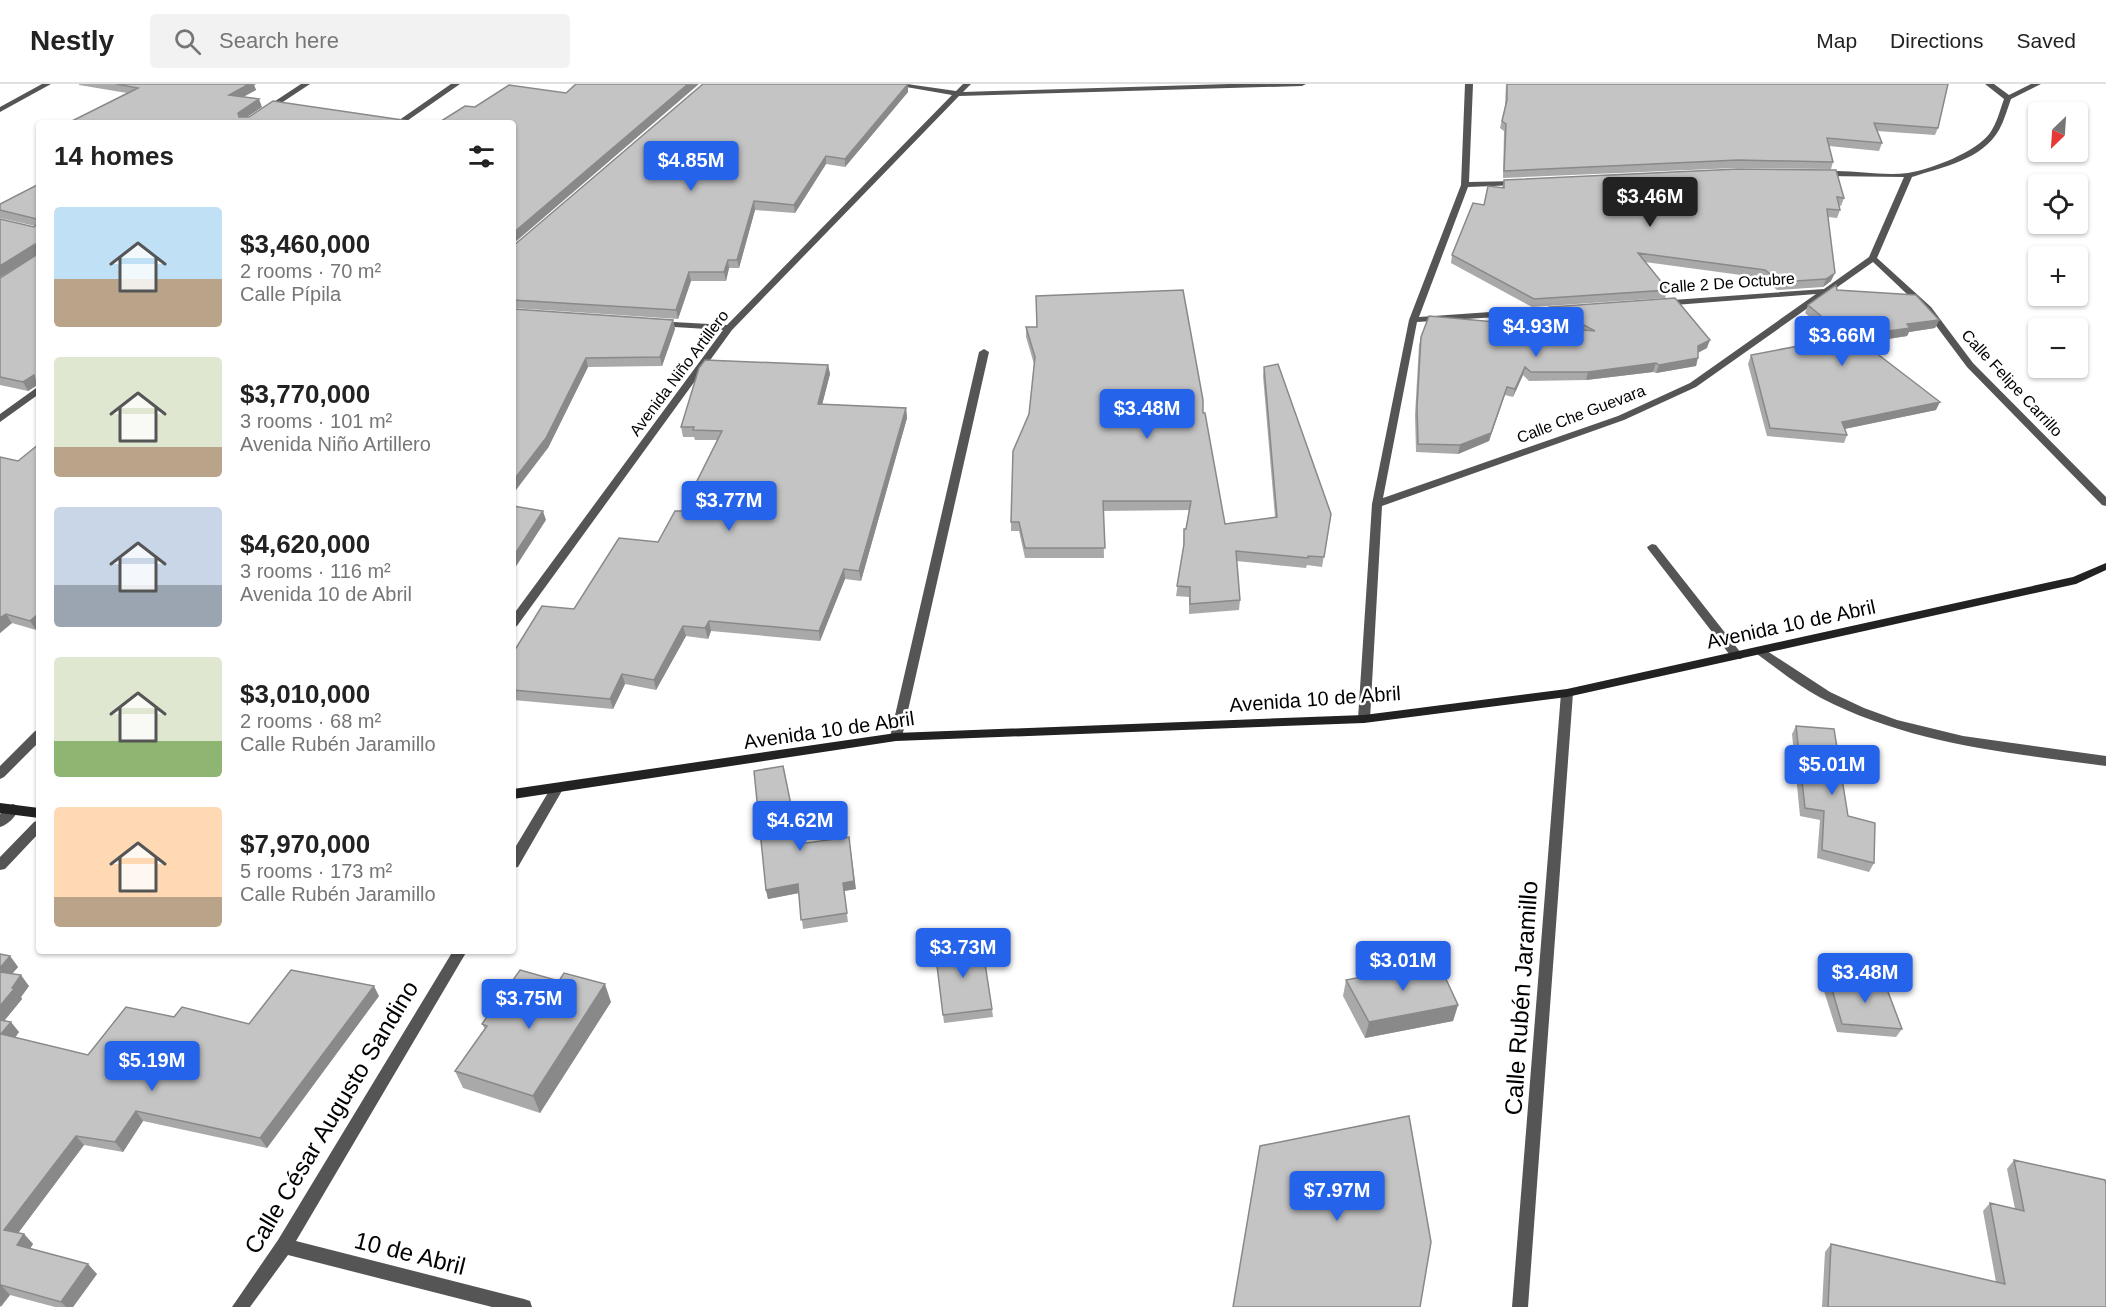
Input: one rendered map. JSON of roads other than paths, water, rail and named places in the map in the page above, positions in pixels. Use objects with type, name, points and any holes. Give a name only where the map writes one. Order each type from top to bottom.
[{"type":"street","points":[[0,110],[47,84]]},
{"type":"street","points":[[251,120],[306,84]]},
{"type":"street","points":[[403,120],[456,84]]},
{"type":"street","points":[[893,84],[958,94],[1302,84]]},
{"type":"street","name":"Avenida Niño Artillero","points":[[516,619],[729,328],[967,84]]},
{"type":"street","points":[[1364,719],[1377,504],[1413,320],[1465,185],[1469,84]]},
{"type":"street","points":[[1989,84],[2008,98]]},
{"type":"street","points":[[1817,173],[1909,175],[1952,161],[1976,150],[1993,134],[2008,98],[2037,84]]},
{"type":"street","points":[[1873,258],[1909,175]]},
{"type":"street","points":[[1465,185],[1523,182]]},
{"type":"street","name":"Calle Che Guevara","points":[[1377,504],[1621,418],[1693,385],[1873,258]]},
{"type":"street","name":"Calle Felipe Carrillo","points":[[1873,258],[1928,309],[1970,364],[2106,503]]},
{"type":"street","name":"Calle 2 De Octubre","points":[[1650,304],[1828,291]]},
{"type":"street","points":[[1413,320],[1579,309]]},
{"type":"street","points":[[649,322],[729,328]]},
{"type":"street","points":[[896,737],[984,352]]},
{"type":"street","points":[[0,419],[36,390]]},
{"type":"street","points":[[1652,547],[1737,656]]},
{"type":"street","name":"Avenida 10 de Abril","points":[[516,794],[896,737],[1364,719],[1567,693],[2076,580],[2106,566]]},
{"type":"street","points":[[1761,651],[1824,695],[1880,720],[1949,740],[2106,761]]},
{"type":"street","name":"Calle Rubén Jaramillo","points":[[1520,1307],[1567,693]]},
{"type":"street","points":[[0,774],[36,737]]},
{"type":"street","points":[[516,858],[557,789]]},
{"type":"street","points":[[0,822],[7,808],[36,813]]},
{"type":"street","points":[[0,865],[36,828]]},
{"type":"street","name":"Calle César Augusto Sandino","points":[[240,1307],[284,1246],[458,954]]},
{"type":"street","name":"10 de Abril","points":[[284,1246],[524,1307]]}]
